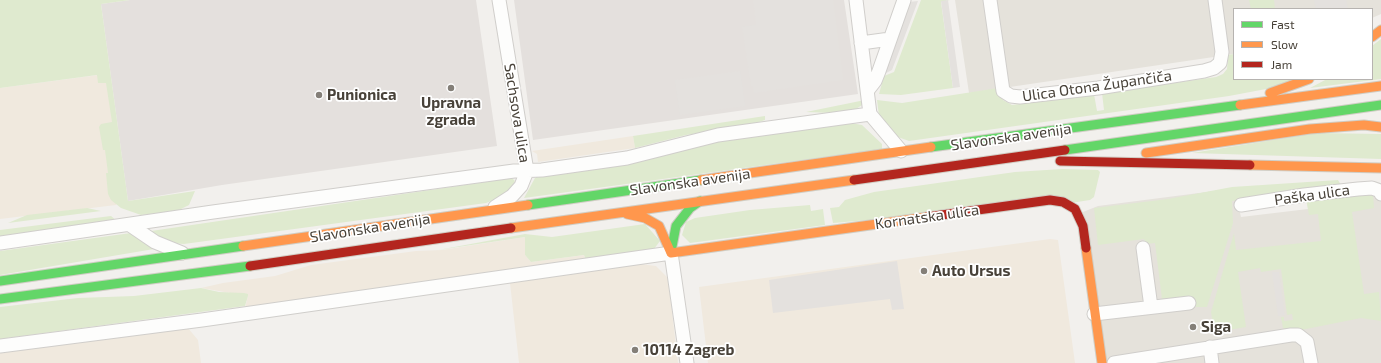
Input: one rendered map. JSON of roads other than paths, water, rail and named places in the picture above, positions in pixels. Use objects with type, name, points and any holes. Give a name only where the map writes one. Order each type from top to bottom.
[{"type":"main road","points":[[1373,36],[1381,30]]},
{"type":"main road","points":[[1211,111],[1306,80]]},
{"type":"main road","name":"Slavonska avenija","points":[[0,281],[187,256],[490,210],[901,152],[1211,111],[1381,86]]},
{"type":"main road","name":"Slavonska avenija","points":[[0,299],[295,260],[611,213],[950,168],[1381,105]]},
{"type":"main road","points":[[1052,162],[1116,158],[1310,129],[1358,125],[1381,127]]},
{"type":"main road","points":[[1081,161],[1381,168]]},
{"type":"main road","points":[[950,168],[1009,167],[1040,163]]},
{"type":"main road","name":"Kornatska ulica","points":[[671,253],[1057,200],[1069,204],[1075,210],[1083,226],[1102,363]]},
{"type":"main road","points":[[671,253],[676,226],[690,208],[700,201]]},
{"type":"main road","points":[[611,213],[645,218],[654,222],[663,232],[671,253]]},
{"type":"street","name":"Sachsova ulica","points":[[490,210],[512,196],[521,186],[527,171],[499,0]]},
{"type":"street","points":[[856,0],[870,114],[901,152]]},
{"type":"street","points":[[868,90],[875,81],[904,0]]},
{"type":"street","name":"Ulica Otona Župančiča","points":[[990,0],[1004,91],[1011,96],[1020,97],[1113,85],[1204,71],[1214,68],[1220,62],[1222,52],[1215,0]]},
{"type":"street","points":[[861,43],[890,39]]},
{"type":"street","points":[[0,243],[506,172],[527,171],[627,158],[718,135],[870,114]]},
{"type":"street","name":"Paška ulica","points":[[1241,205],[1304,195],[1358,189],[1372,188],[1380,191],[1381,194]]},
{"type":"street","points":[[130,225],[155,242],[187,256]]},
{"type":"street","points":[[1142,248],[1151,307]]},
{"type":"street","points":[[0,346],[202,320],[671,253],[687,363]]},
{"type":"street","points":[[1094,314],[1189,303]]},
{"type":"street","points":[[1114,363],[1277,336],[1298,335],[1307,342],[1311,363]]},
{"type":"street","points":[[1210,347],[1212,363]]},
{"type":"place","name":"Upravna zgrada","points":[[451,88]]},
{"type":"place","name":"Punionica","points":[[319,95]]},
{"type":"place","name":"Auto Ursus","points":[[924,271]]},
{"type":"place","name":"Siga","points":[[1193,327]]},
{"type":"place","name":"10114 Zagreb","points":[[635,350]]}]
